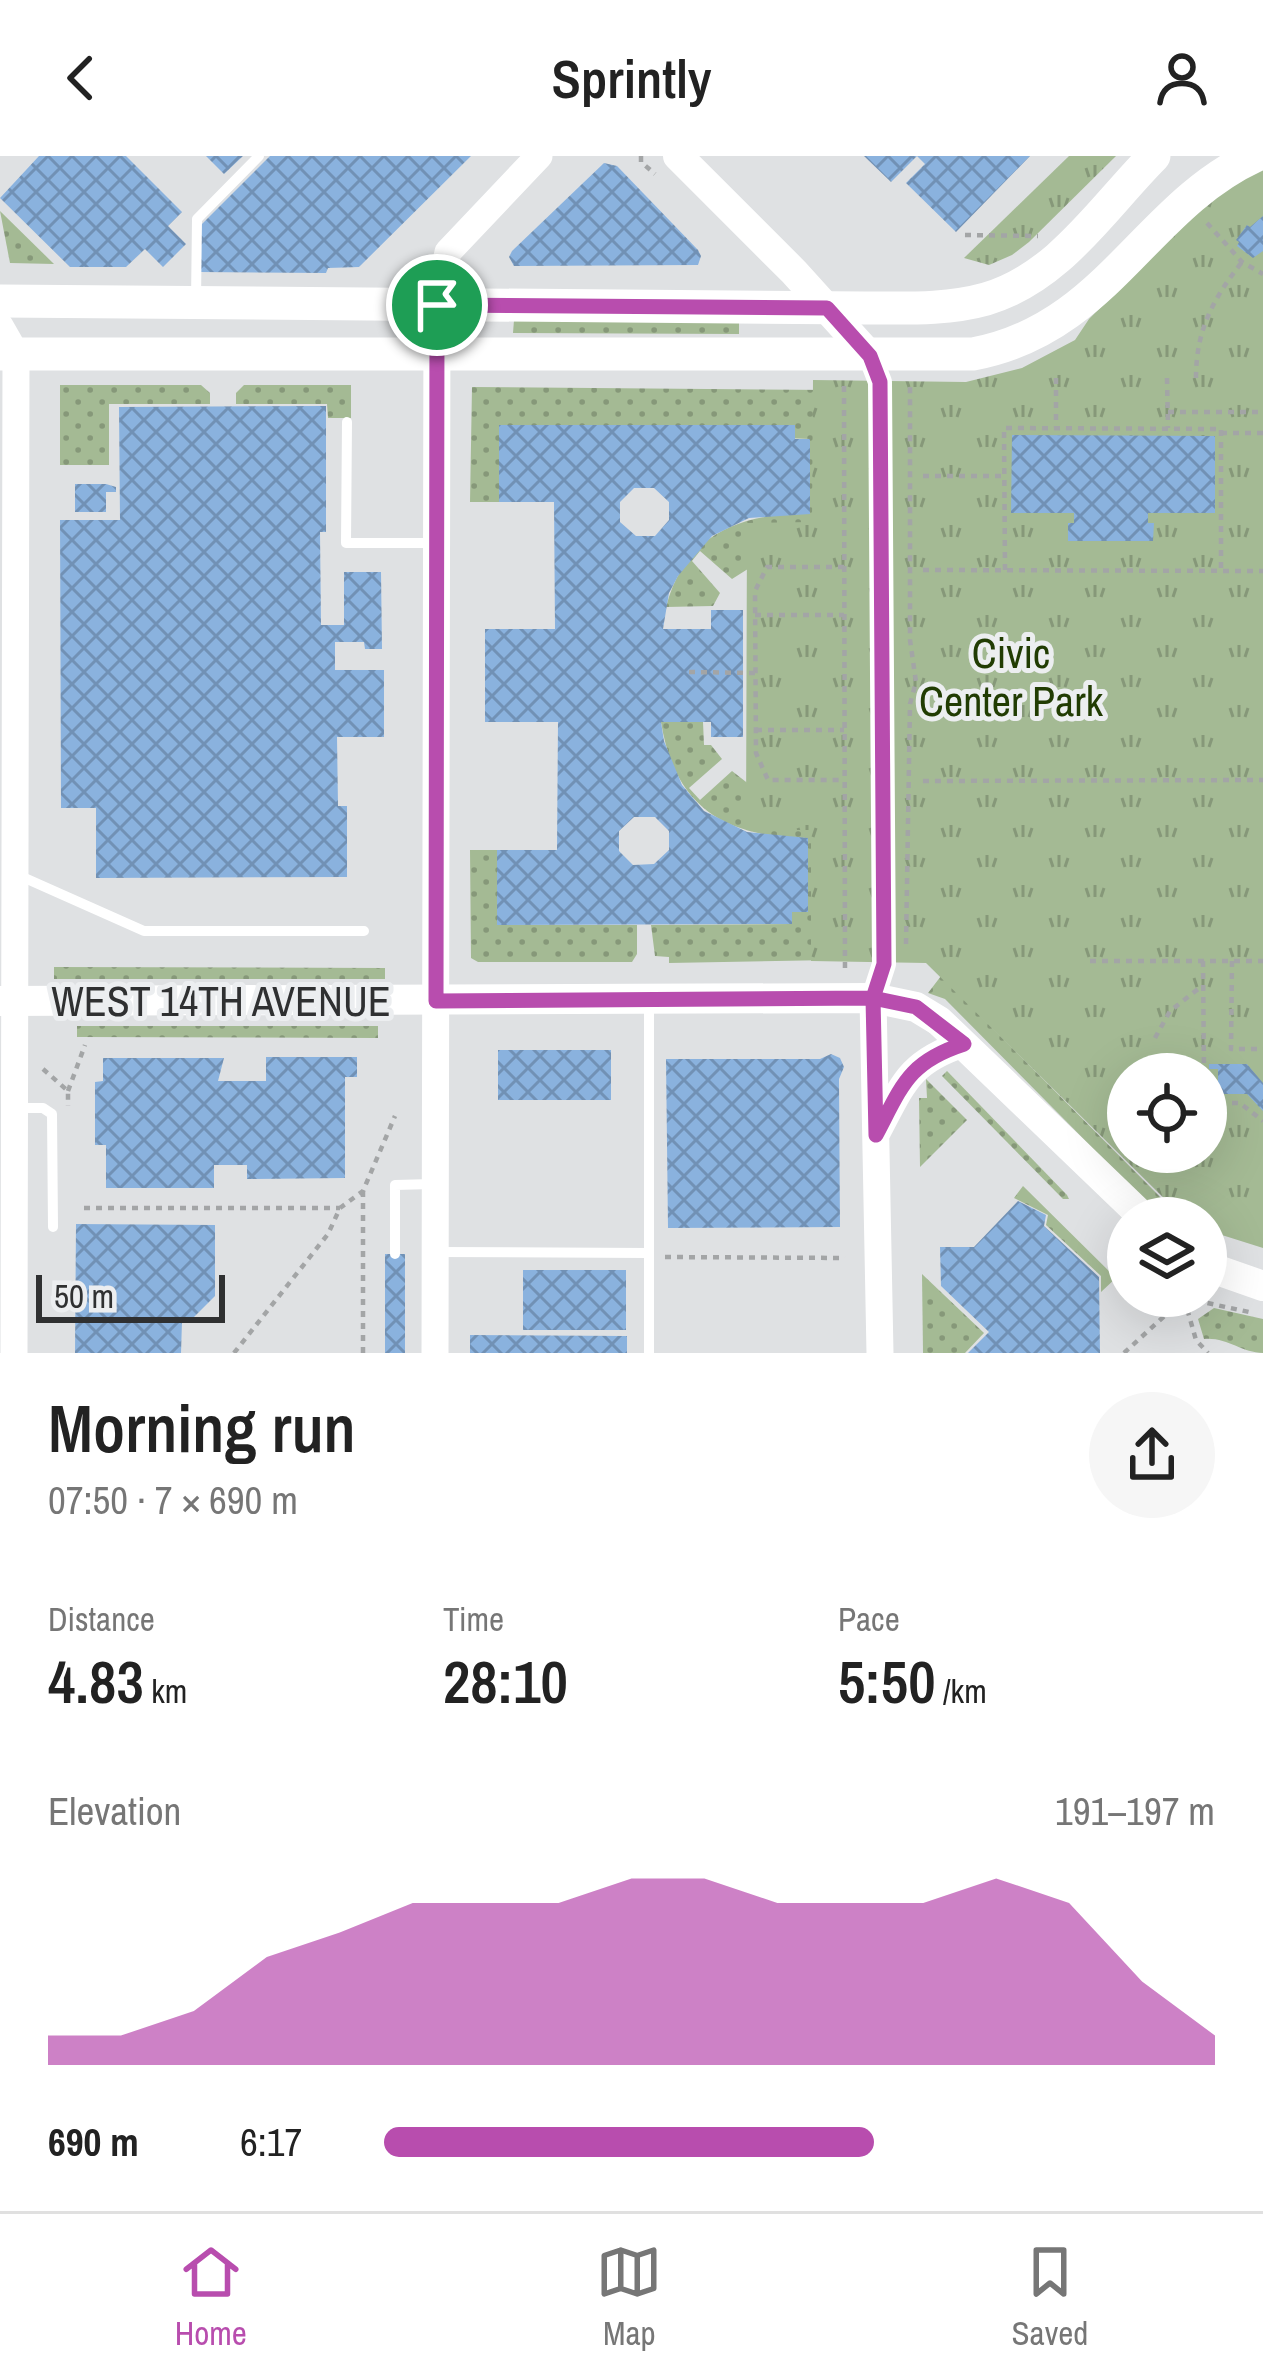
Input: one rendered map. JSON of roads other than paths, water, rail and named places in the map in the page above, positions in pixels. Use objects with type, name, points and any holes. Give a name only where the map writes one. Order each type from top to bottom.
[{"type":"main road","points":[[678,156],[870,356]]},
{"type":"main road","points":[[0,301],[827,308],[924,308],[980,301],[1005,292],[1063,254],[1154,156]]},
{"type":"main road","points":[[5,345],[436,356],[973,354],[1045,330],[1098,291],[1201,190],[1255,156]]},
{"type":"main road","name":"WEST 14TH AVENUE","points":[[7,1001],[873,998],[916,1007],[964,1044],[1122,1197]]},
{"type":"main road","points":[[1227,1273],[1263,1286]]},
{"type":"street","points":[[435,1353],[437,305],[448,252],[539,156]]},
{"type":"street","points":[[5,345],[15,873],[7,1001],[14,1108],[7,1235],[14,1353]]},
{"type":"street","points":[[870,356],[880,382],[884,964],[873,998],[880,1353]]},
{"type":"street","points":[[876,1135],[909,1074],[934,1054],[964,1044]]},
{"type":"lane","points":[[196,304],[197,219],[260,156]]},
{"type":"lane","points":[[347,422],[346,543],[436,543]]},
{"type":"lane","points":[[15,873],[144,931],[364,931]]},
{"type":"lane","points":[[649,1000],[649,1353]]},
{"type":"lane","points":[[14,1108],[43,1108],[52,1114],[53,1227]]},
{"type":"lane","points":[[395,1255],[395,1185],[435,1184]]},
{"type":"lane","points":[[435,1252],[649,1255]]},
{"type":"park label","name":"Civic Center Park","points":[[1011,677]]}]
